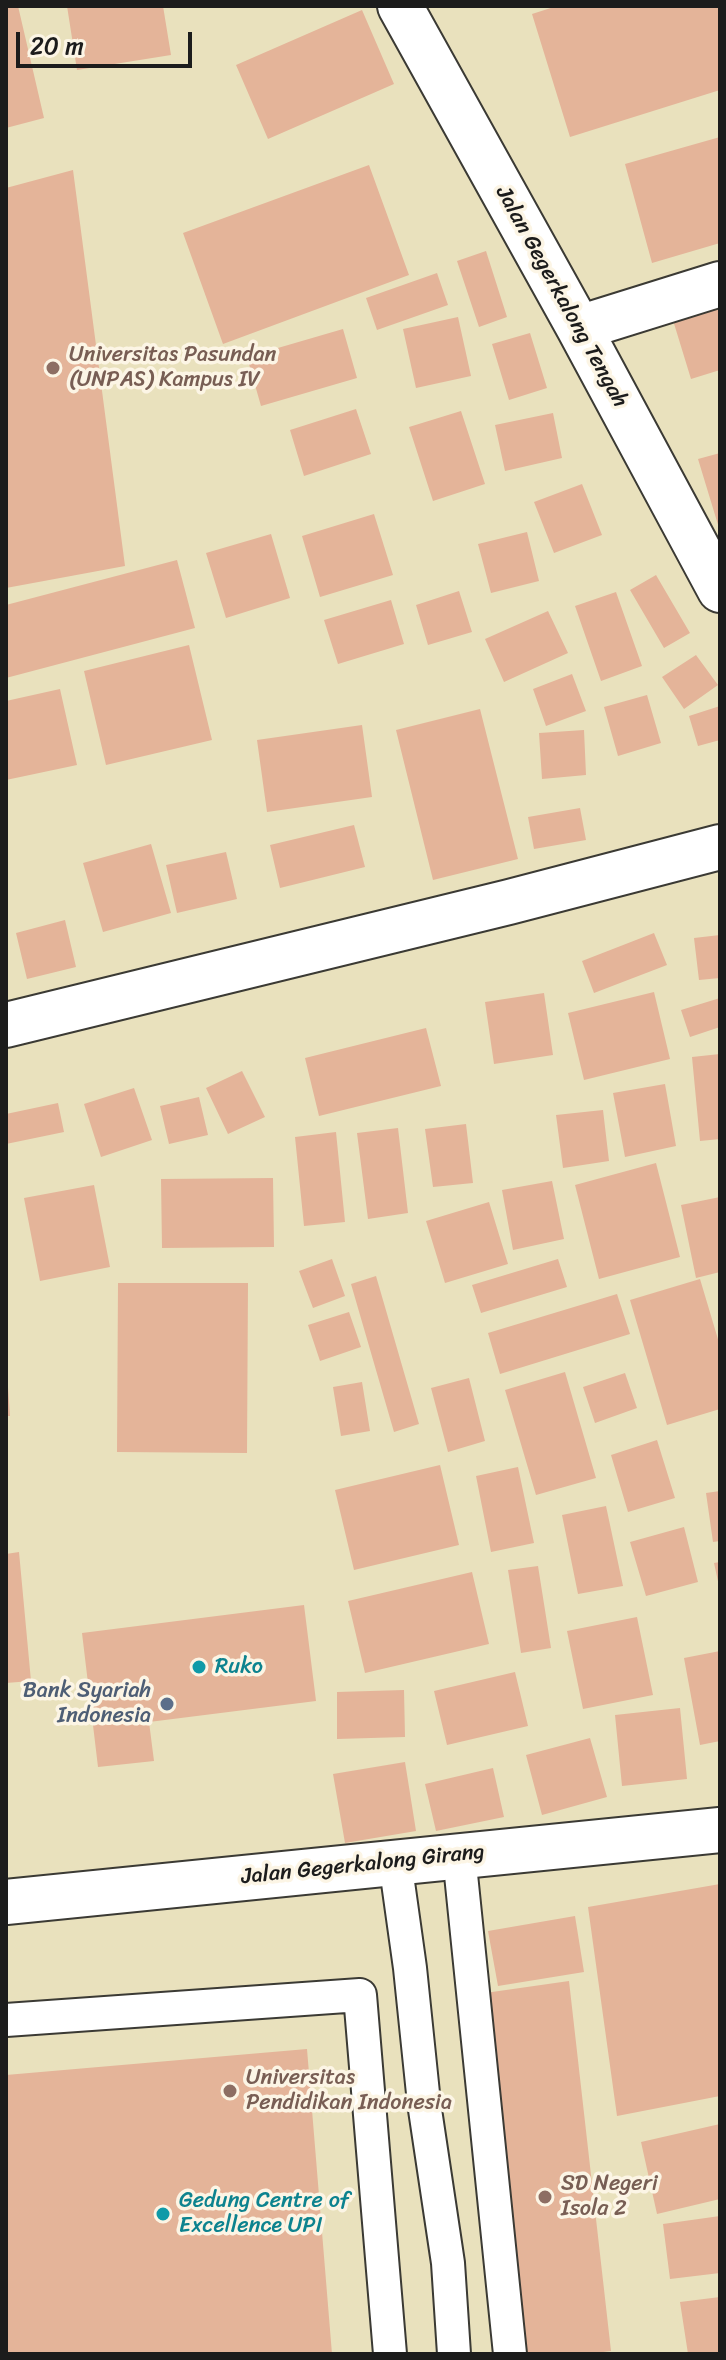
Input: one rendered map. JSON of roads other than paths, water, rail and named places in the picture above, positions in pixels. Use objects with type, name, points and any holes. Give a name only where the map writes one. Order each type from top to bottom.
[{"type":"street","name":"Jalan Gegerkalong Tengah","points":[[402,7],[720,590]]},
{"type":"street","points":[[579,328],[720,284]]},
{"type":"street","points":[[6,1025],[720,847]]},
{"type":"street","name":"Jalan Gegerkalong Girang","points":[[6,1902],[720,1830]]},
{"type":"lane","points":[[459,1855],[510,2354]]},
{"type":"lane","points":[[395,1861],[424,2103],[448,2263],[454,2354]]},
{"type":"lane","points":[[6,2020],[360,1995],[390,2354]]},
{"type":"place","name":"Universitas Pasundan (UNPAS) Kampus IV","points":[[53,368]]},
{"type":"place","name":"Ruko","points":[[199,1667]]},
{"type":"place","name":"Bank Syariah Indonesia","points":[[167,1704]]},
{"type":"place","name":"Universitas Pendidikan Indonesia","points":[[230,2091]]},
{"type":"place","name":"SD Negeri Isola 2","points":[[545,2197]]},
{"type":"place","name":"Gedung Centre of Excellence UPI","points":[[163,2214]]}]
